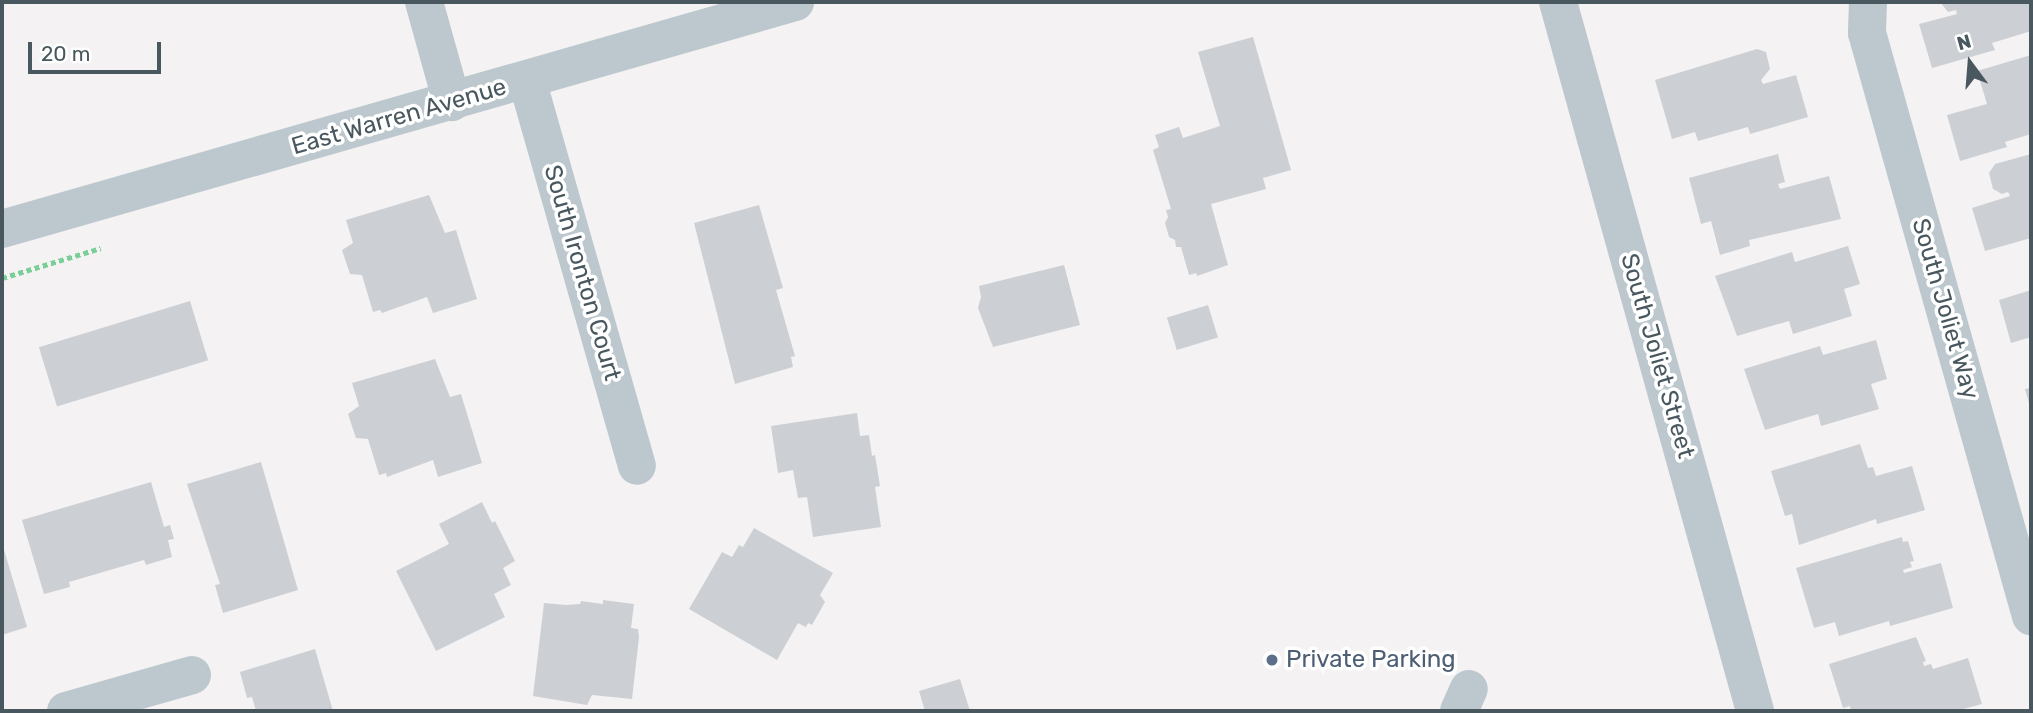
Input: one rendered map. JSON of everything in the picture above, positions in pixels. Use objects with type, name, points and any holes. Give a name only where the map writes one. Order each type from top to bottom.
[{"type":"street","points":[[424,2],[452,102]]},
{"type":"street","name":"East Warren Avenue","points":[[2,229],[795,2]]},
{"type":"street","name":"South Joliet Street","points":[[1558,2],[1755,711]]},
{"type":"street","name":"South Joliet Way","points":[[1868,2],[1867,33],[2031,616]]},
{"type":"street","name":"South Ironton Court","points":[[527,80],[637,466]]},
{"type":"street","points":[[66,711],[192,675]]},
{"type":"building","points":[[1940,2],[2031,2],[2031,31],[1992,43],[1995,50],[1932,68],[1919,24],[1957,14],[1956,10],[1948,12]]},
{"type":"building","points":[[1253,37],[1291,170],[1263,178],[1266,189],[1211,204],[1228,265],[1197,276],[1196,273],[1189,275],[1181,247],[1176,247],[1175,240],[1169,237],[1165,223],[1168,217],[1166,210],[1171,209],[1153,150],[1159,147],[1155,135],[1179,127],[1183,138],[1220,126],[1198,52]]},
{"type":"building","points":[[1757,49],[1766,52],[1770,69],[1761,80],[1763,84],[1796,75],[1808,117],[1750,134],[1748,127],[1698,141],[1695,132],[1672,139],[1655,80]]},
{"type":"building","points":[[2031,55],[2031,134],[2005,142],[2007,147],[1960,161],[1947,115],[1987,104],[1977,71]]},
{"type":"building","points":[[1778,154],[1785,182],[1778,184],[1780,189],[1829,176],[1841,219],[1749,240],[1750,246],[1720,255],[1711,221],[1701,224],[1689,178]]},
{"type":"building","points":[[2031,154],[2031,238],[1985,251],[1972,208],[2010,196],[2008,192],[2002,194],[1993,189],[1989,173],[1995,164]]},
{"type":"building","points":[[429,195],[445,233],[456,230],[477,299],[433,313],[427,297],[382,313],[380,310],[373,312],[362,275],[350,274],[342,250],[353,243],[346,220]]},
{"type":"building","points":[[759,205],[783,288],[776,290],[795,356],[791,357],[793,367],[735,384],[694,223]]},
{"type":"building","points":[[1848,246],[1860,284],[1844,289],[1852,316],[1793,334],[1789,321],[1737,336],[1715,276],[1792,252],[1795,262]]},
{"type":"building","points":[[1064,265],[1080,325],[993,347],[978,308],[981,297],[979,286]]},
{"type":"building","points":[[2031,290],[2031,337],[2011,343],[1999,300]]},
{"type":"building","points":[[190,301],[208,360],[57,406],[39,347]]},
{"type":"building","points":[[1208,305],[1218,338],[1177,350],[1167,318]]},
{"type":"building","points":[[1876,340],[1887,379],[1871,384],[1879,409],[1821,426],[1818,414],[1765,430],[1744,369],[1820,346],[1823,355]]},
{"type":"building","points":[[435,359],[450,397],[461,394],[482,463],[438,477],[433,460],[387,477],[386,473],[379,475],[368,439],[356,438],[348,414],[359,406],[352,383]]},
{"type":"building","points":[[2031,388],[2031,410],[2025,389]]},
{"type":"building","points":[[857,413],[860,436],[869,435],[872,456],[875,455],[880,486],[875,487],[881,527],[813,537],[807,497],[798,498],[793,470],[778,473],[771,426]]},
{"type":"building","points":[[1860,444],[1868,468],[1873,467],[1876,476],[1912,466],[1925,510],[1877,524],[1876,519],[1799,545],[1792,514],[1785,516],[1771,471]]},
{"type":"building","points":[[261,462],[298,590],[223,613],[215,585],[220,584],[187,484]]},
{"type":"building","points":[[151,482],[164,527],[170,525],[174,539],[168,540],[172,557],[146,565],[144,560],[69,582],[70,587],[44,594],[22,520]]},
{"type":"building","points":[[482,502],[515,561],[503,568],[511,585],[494,594],[505,617],[436,651],[396,571],[449,544],[439,524]]},
{"type":"building","points":[[754,528],[833,573],[820,595],[825,602],[812,625],[808,623],[806,627],[798,623],[777,660],[689,609],[722,552],[732,557],[739,545],[743,547]]},
{"type":"building","points":[[1902,537],[1903,542],[1908,541],[1914,561],[1910,562],[1912,567],[1903,570],[1904,573],[1941,563],[1953,608],[1890,626],[1889,621],[1839,636],[1835,622],[1814,628],[1796,568]]},
{"type":"building","points":[[2,543],[27,627],[2,635]]},
{"type":"building","points":[[603,600],[634,604],[631,628],[638,629],[639,637],[632,699],[592,695],[587,705],[533,696],[544,603],[566,605],[580,604],[581,601],[603,604]]},
{"type":"building","points":[[1916,637],[1926,661],[1923,662],[1924,666],[1931,664],[1933,669],[1968,658],[1982,704],[1956,711],[1851,711],[1850,706],[1843,708],[1829,664]]},
{"type":"building","points":[[315,649],[333,711],[256,711],[252,697],[247,698],[240,672]]},
{"type":"building","points":[[960,679],[970,711],[925,711],[919,691]]},
{"type":"place","name":"Private Parking","points":[[1272,660]]}]
